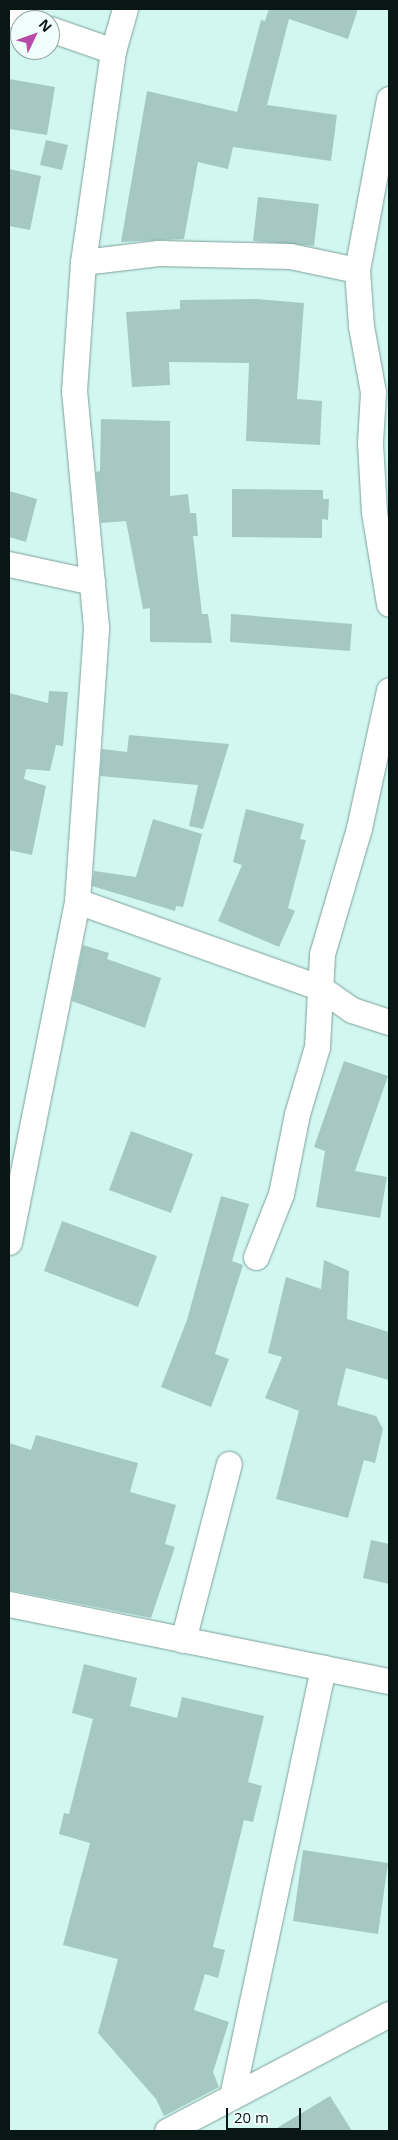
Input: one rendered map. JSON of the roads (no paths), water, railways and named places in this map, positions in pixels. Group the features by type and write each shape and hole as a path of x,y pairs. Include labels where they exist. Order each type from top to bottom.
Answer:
{"street":[{"path":"9,1242 78,901 96,627 74,391 84,262 112,52 125,9"},
{"path":"60,32 112,52"},
{"path":"389,99 357,270 361,326 381,392 370,443 374,512 389,604"},
{"path":"84,262 158,254 290,256 357,270"},
{"path":"9,564 92,582"},
{"path":"256,1257 281,1194 297,1114 317,1047 322,954 359,828 389,690"},
{"path":"78,901 319,987 352,1010 389,1022"},
{"path":"183,1640 229,1464"},
{"path":"9,1604 389,1681"},
{"path":"232,2096 323,1668"},
{"path":"167,2131 193,2125 232,2096 389,2014"}]}
